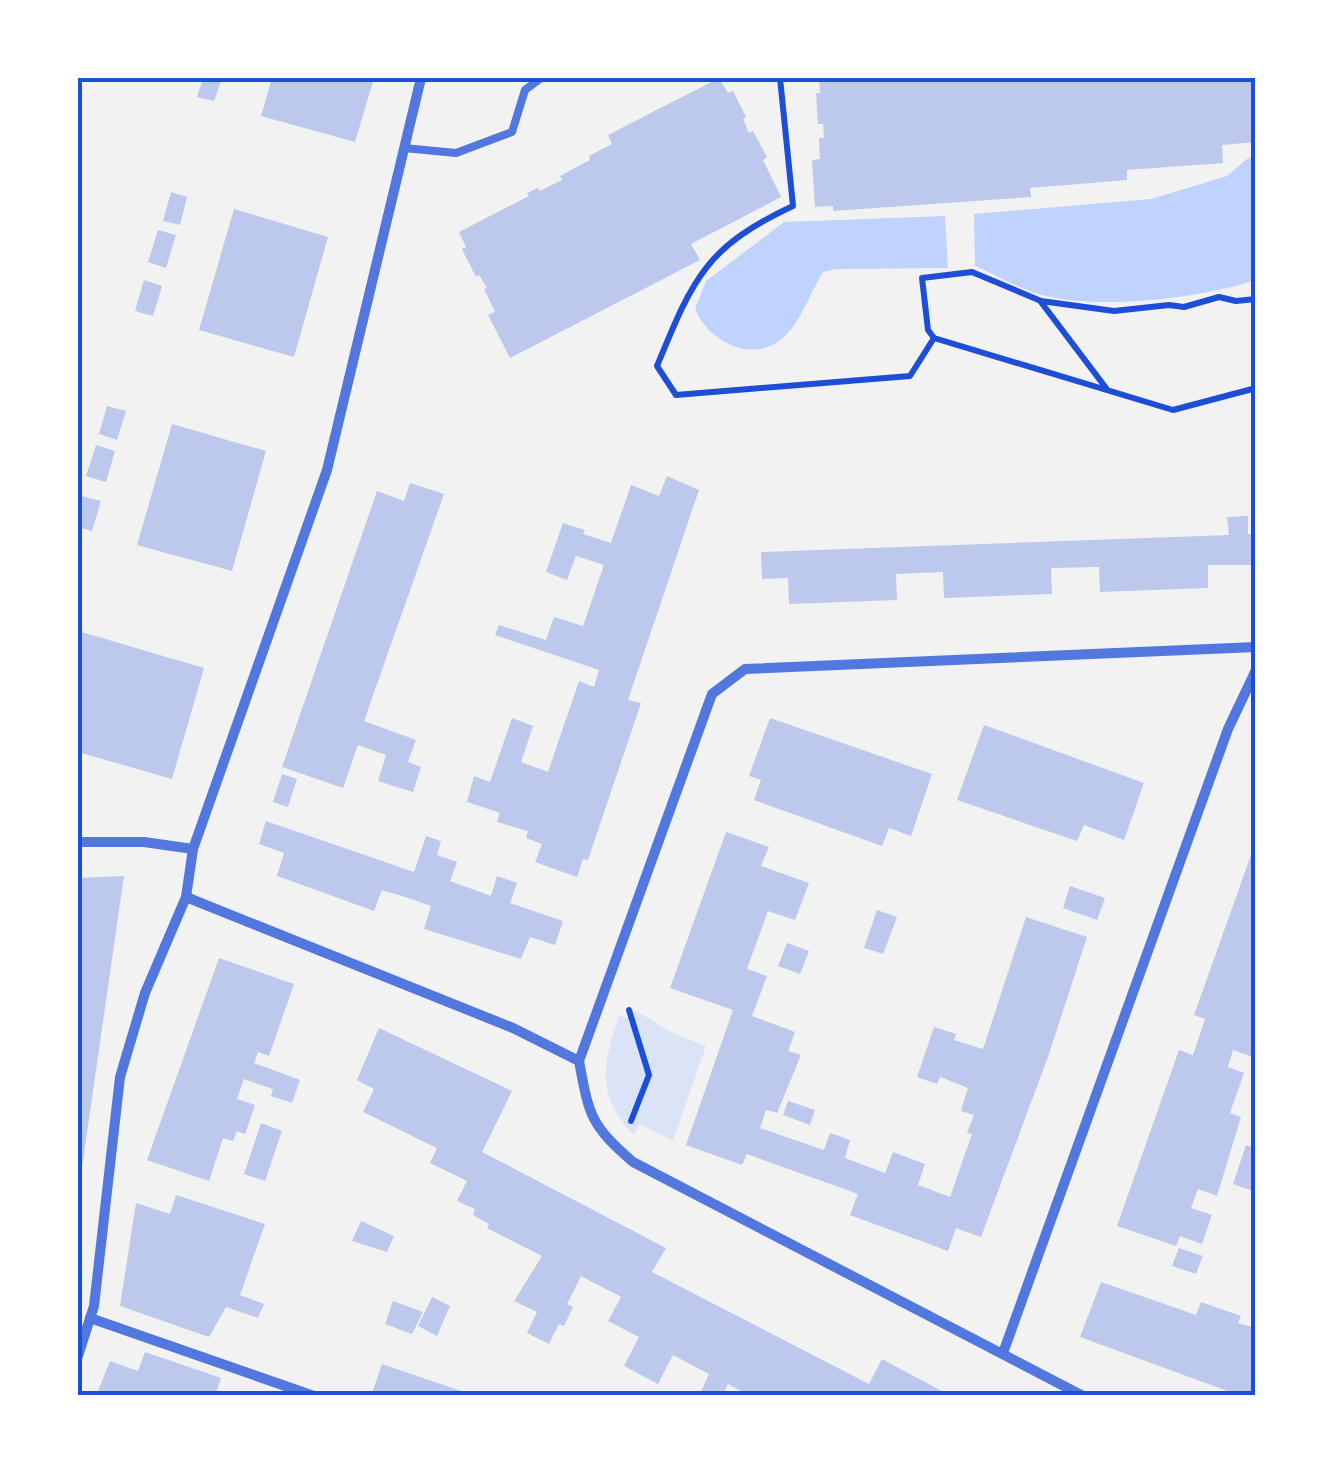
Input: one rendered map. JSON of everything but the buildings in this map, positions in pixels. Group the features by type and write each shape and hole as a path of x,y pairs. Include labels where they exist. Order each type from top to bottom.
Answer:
{"street":[{"path":"78,1356 94,1306 120,1077 144,993 186,897 193,849 327,470 421,78"},
{"path":"1083,1396 634,1162 605,1138 588,1113 579,1061 712,694 746,669 1256,646"},
{"path":"1003,1353 1228,729 1256,670"},
{"path":"78,842 144,842 193,849"},
{"path":"186,897 513,1028 579,1061"},
{"path":"90,1318 314,1396"}],"lane":[{"path":"404,148 456,153 512,132 525,90 541,78"}],"path":[{"path":"780,78 793,206 744,231 696,277 657,366 676,395 910,376 934,338"},
{"path":"1256,299 1236,302 1219,297 1184,308 1168,305 1114,310 1040,302 972,272 922,278 928,330 934,338 1173,410 1256,388"},
{"path":"1040,302 1108,390"},
{"path":"605,991 626,999 649,1075 620,1150"}],"shaded area":[{"path":"636,1011 673,1033 706,1046 673,1141 639,1124 634,1135 621,1120 608,1092 609,1049 619,1015 627,1018"}],"water":[{"path":"1255,156 1255,280 1205,293 1144,301 1083,301 1032,292 975,266 974,214 1151,199 1227,176"},
{"path":"945,216 948,268 823,272 786,335 761,349 734,346 722,340 711,332 695,309 706,281 784,222"}]}
